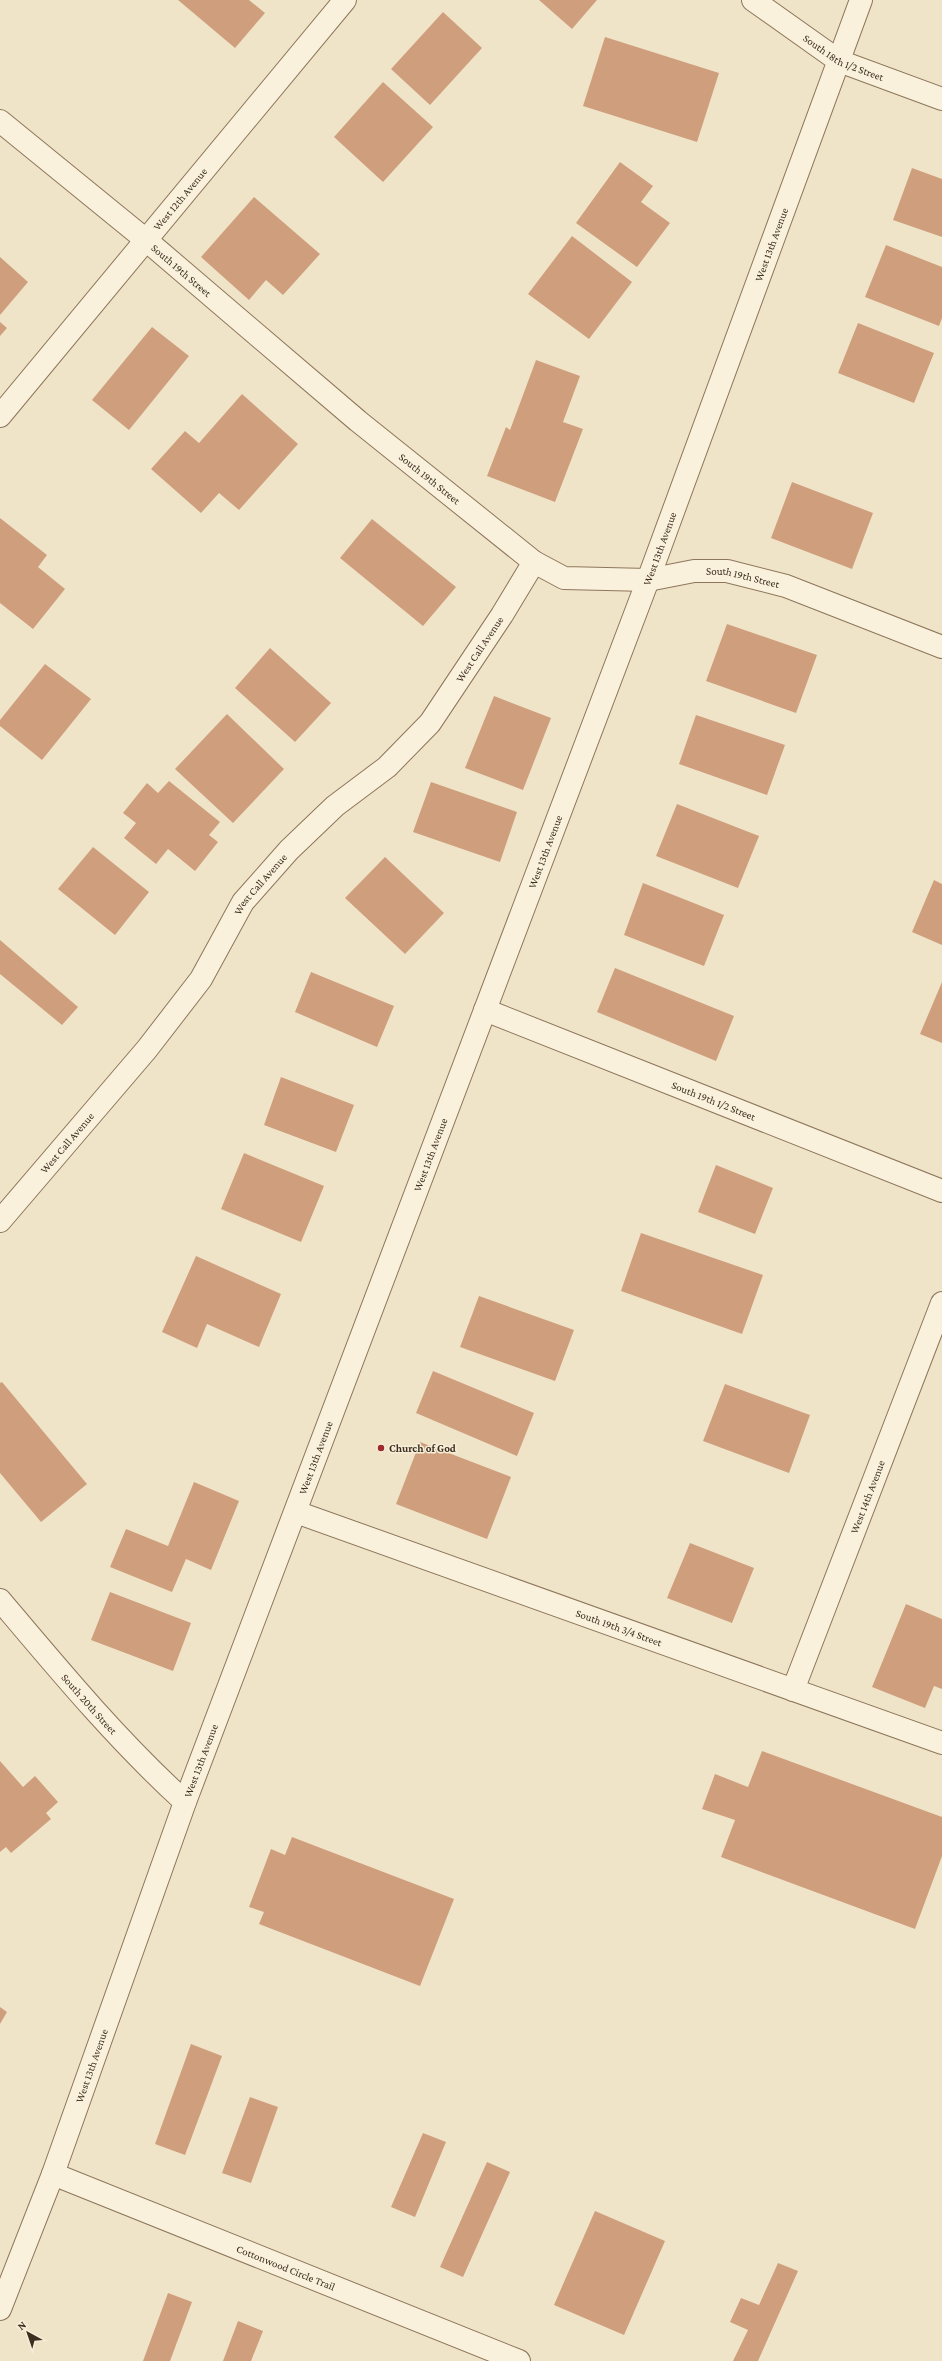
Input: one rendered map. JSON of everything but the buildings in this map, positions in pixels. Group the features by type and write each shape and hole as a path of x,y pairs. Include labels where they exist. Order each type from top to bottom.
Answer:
{"street":[{"name":"West 12th Avenue","path":"0,416 345,0"},
{"name":"South 18th 1/2 Street","path":"753,0 839,60 942,99"},
{"name":"West 13th Avenue","path":"0,2309 53,2174 185,1802 648,580 861,0"},
{"name":"South 19th Street","path":"0,121 146,240 358,420 534,562 564,578 648,580 694,571 727,571 786,586 942,647"},
{"name":"West Call Avenue","path":"0,1221 147,1049 201,979 243,902 289,850 336,806 387,767 430,723 502,615 534,562"},
{"name":"South 19th 1/2 Street","path":"485,1010 942,1191"},
{"name":"West 14th Avenue","path":"793,1690 942,1304"},
{"name":"South 19th 3/4 Street","path":"296,1512 942,1742"},
{"name":"South 20th Street","path":"0,1600 99,1716 148,1768 185,1802"},
{"name":"Cottonwood Circle Trail","path":"53,2174 519,2361"}],"place":[{"name":"Church of God","path":"381,1448"}]}
